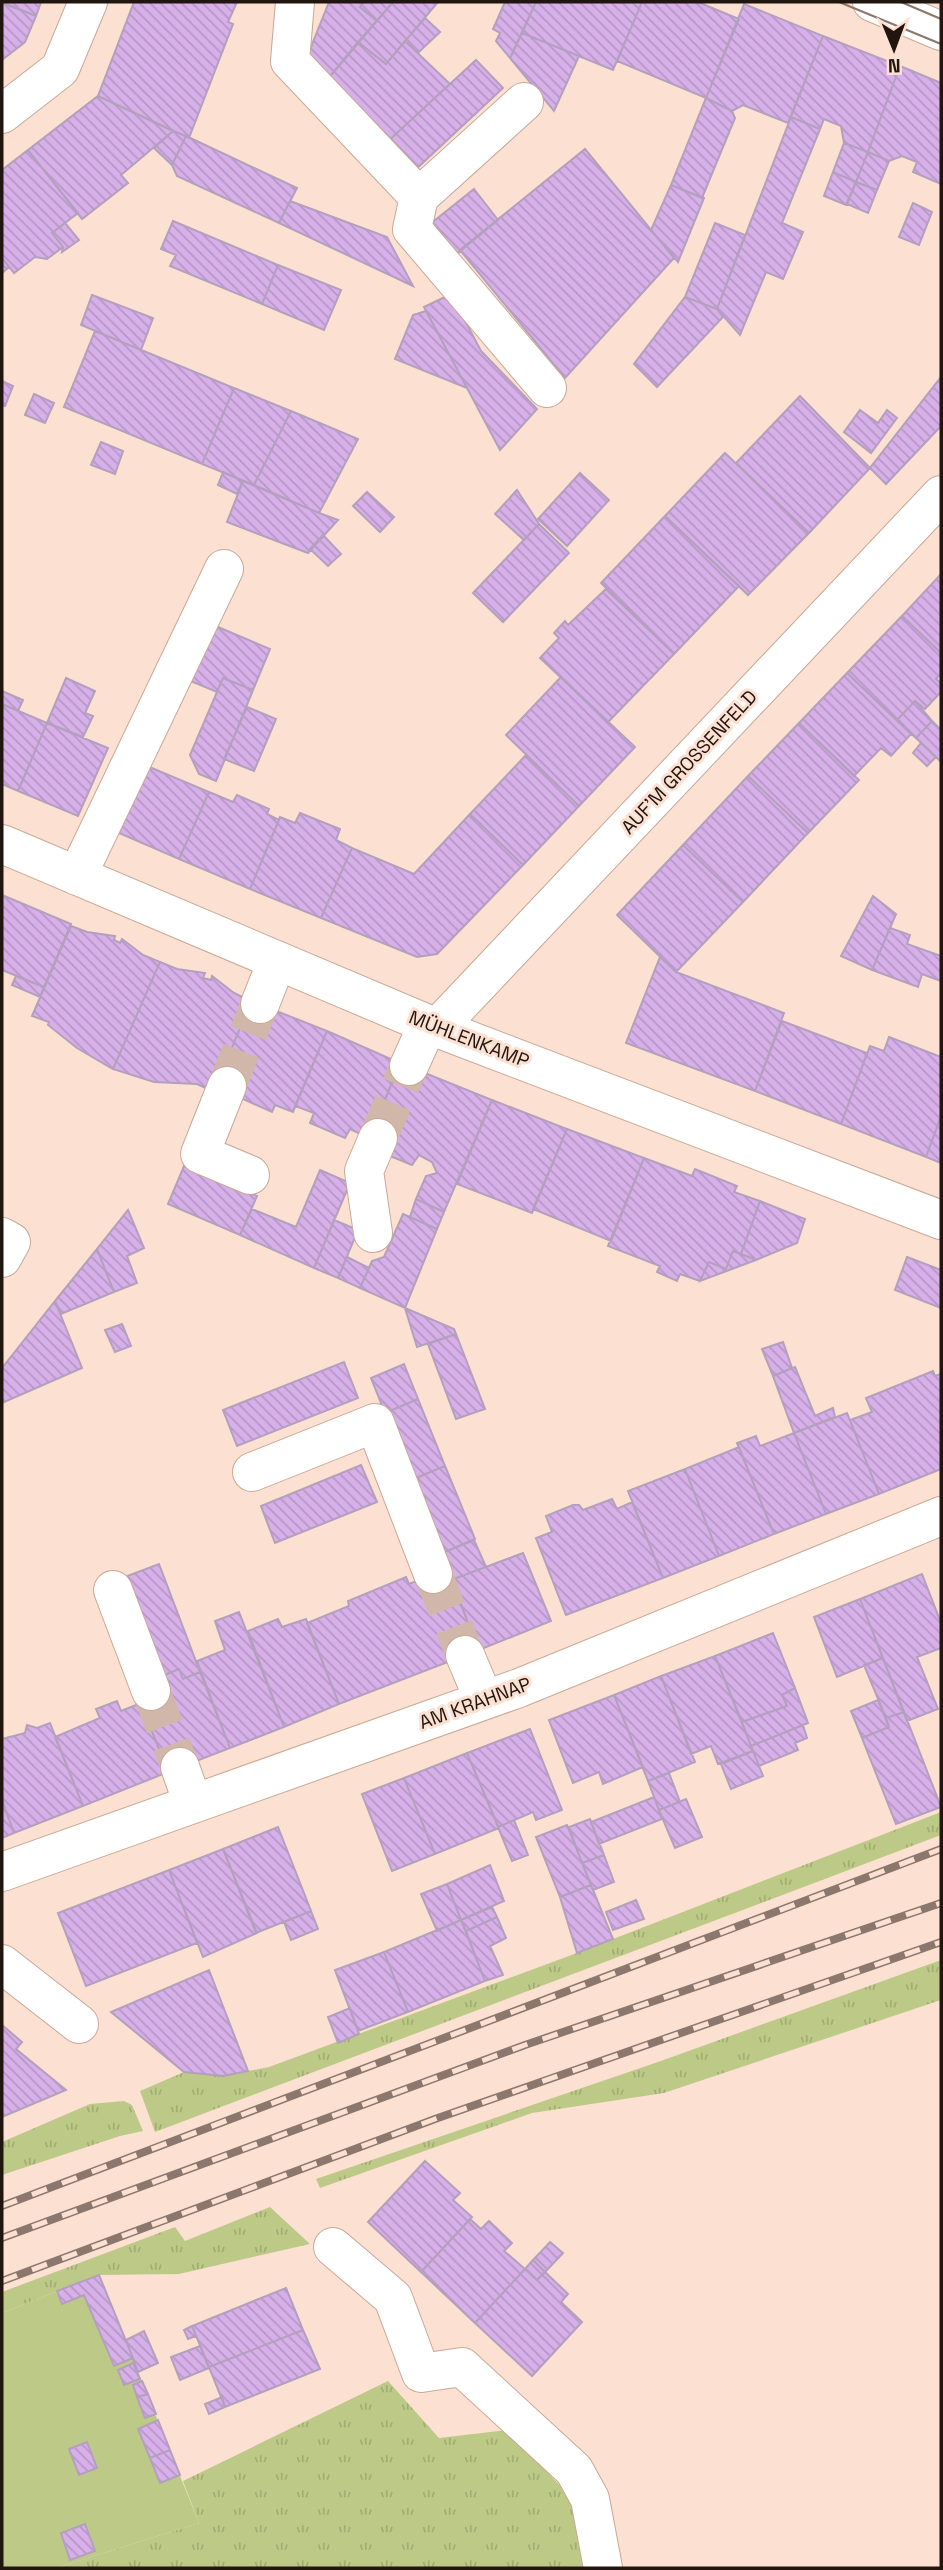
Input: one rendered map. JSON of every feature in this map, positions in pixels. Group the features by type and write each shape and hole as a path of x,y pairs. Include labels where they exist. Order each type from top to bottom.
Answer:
{"street":[{"path":"2,114 60,69 88,2"},
{"path":"295,2 290,61 419,197"},
{"path":"872,2 941,31"},
{"path":"524,102 419,197 412,229 547,388"},
{"name":"AUF'M GROSSENFELD","path":"409,1066 433,1026 941,495"},
{"path":"77,876 224,569"},
{"name":"MÜHLENKAMP","path":"2,844 433,1026 941,1220"},
{"path":"260,1004 277,961"},
{"path":"227,1086 200,1154 250,1175"},
{"path":"373,1233 364,1171 378,1138"},
{"path":"2,1237 11,1242 2,1258"},
{"path":"252,1472 375,1423 433,1574"},
{"name":"AM KRAHNAP","path":"2,1872 484,1700 941,1516"},
{"path":"113,1590 151,1692"},
{"path":"465,1655 484,1700"},
{"path":"180,1767 193,1804"},
{"path":"2,1964 79,2024"},
{"path":"333,2247 393,2298 421,2373 462,2367 574,2470 590,2499 603,2568"}],"green space":[{"path":"941,1812 941,1835 155,2132 140,2091 184,2072 223,2076 269,2067 577,1953"},
{"path":"941,1960 941,2000 664,2093 532,2113 320,2188 316,2179 658,2062"},
{"path":"124,2101 132,2105 143,2131 2,2175 2,2142 90,2104"},
{"path":"270,2207 310,2244 179,2274 99,2275 2,2313 2,2292 175,2227 185,2241"},
{"path":"99,2275 199,2523 56,2568 2,2568 2,2313"},
{"path":"388,2381 439,2438 507,2430 568,2494 588,2568 56,2568 199,2523 183,2481"}],"building":[{"path":"2,2 41,2 36,16"},
{"path":"134,2 237,2 228,22 233,24 189,138 98,96"},
{"path":"329,2 364,2 360,7 377,21 327,80 305,62"},
{"path":"364,2 393,2 377,21 360,7"},
{"path":"393,2 438,2 386,64 358,42"},
{"path":"505,2 536,2 510,58 496,41 500,33 493,29"},
{"path":"536,2 642,2 613,70 522,33"},
{"path":"642,2 698,2 739,19 706,98 617,61"},
{"path":"2,3 36,16 25,42 2,60"},
{"path":"744,4 823,36 788,123 743,105 732,111 706,98"},
{"path":"425,18 440,32 419,52 405,41"},
{"path":"522,33 579,56 554,111 510,58"},
{"path":"823,36 900,66 868,152 844,143 841,126 824,119 820,129 791,117"},
{"path":"405,41 450,84 386,143 327,80 358,42 386,64"},
{"path":"476,60 503,88 414,171 386,143"},
{"path":"900,66 941,83 941,184 913,172 917,162 902,156 889,161 868,152"},
{"path":"98,96 173,131 121,175 128,183 82,219 28,150"},
{"path":"706,98 732,111 735,118 702,198 671,185"},
{"path":"791,117 820,129 782,223 803,232 783,279 766,272 740,335 717,309"},
{"path":"173,131 186,136 172,165 154,148"},
{"path":"186,136 297,188 279,223 177,176 172,165"},
{"path":"844,143 868,152 856,182 833,172"},
{"path":"585,149 674,258 565,378 460,250"},
{"path":"28,150 78,213 52,233 63,247 47,259 35,257 14,273 2,258 2,170"},
{"path":"868,152 889,161 877,190 856,182"},
{"path":"833,172 856,182 846,205 824,196"},
{"path":"856,182 877,190 868,213 847,204"},
{"path":"671,185 704,198 678,262 651,230"},
{"path":"474,189 498,220 453,257 429,225"},
{"path":"290,201 387,237 413,286 279,223"},
{"path":"913,203 932,212 919,245 899,237"},
{"path":"173,221 278,265 262,304 170,266 176,255 161,249"},
{"path":"65,223 79,240 62,252 63,247 52,233"},
{"path":"715,223 745,235 717,309 685,297"},
{"path":"2,258 9,267 2,273"},
{"path":"278,265 341,290 324,330 262,304"},
{"path":"451,294 481,351 537,409 500,450 424,307"},
{"path":"92,295 153,318 141,350 81,325"},
{"path":"685,297 717,309 723,317 657,387 634,364"},
{"path":"426,311 467,388 395,359 413,315"},
{"path":"95,331 234,388 202,464 64,407"},
{"path":"941,377 941,426 886,484 870,468"},
{"path":"2,381 13,386 5,406 2,405"},
{"path":"234,388 291,411 254,485 202,464"},
{"path":"34,394 54,403 45,423 25,415"},
{"path":"800,396 870,468 809,533 736,463"},
{"path":"860,410 878,423 887,410 897,418 871,453 844,432"},
{"path":"291,411 358,439 319,513 254,485"},
{"path":"101,442 123,451 115,474 91,465"},
{"path":"725,453 809,533 748,595 665,516"},
{"path":"223,472 243,481 237,494 218,485"},
{"path":"580,473 609,500 567,546 538,519"},
{"path":"243,481 338,520 308,553 227,522"},
{"path":"517,490 539,524 524,540 495,514"},
{"path":"367,492 394,517 380,532 353,506"},
{"path":"665,516 739,586 674,654 601,583"},
{"path":"539,524 569,553 503,622 473,593"},
{"path":"323,535 341,554 328,566 310,549"},
{"path":"941,574 941,653 902,616"},
{"path":"606,589 674,654 608,722 540,658 559,638 554,633 565,621 568,625"},
{"path":"902,616 941,653 941,674 936,679 941,683 941,692 925,709 915,701 897,720 847,673"},
{"path":"211,624 270,649 253,690 223,678 217,692 188,680"},
{"path":"847,673 911,734 891,756 881,748 854,776 799,723"},
{"path":"561,677 635,747 579,806 506,735"},
{"path":"66,678 95,691 85,713 93,716 83,737 47,723"},
{"path":"223,678 253,690 216,781 199,774 190,755"},
{"path":"2,691 23,700 18,711 2,704"},
{"path":"915,701 932,721 916,738 897,720"},
{"path":"2,704 47,723 18,791 2,784"},
{"path":"247,707 276,719 254,771 224,759"},
{"path":"932,721 941,730 941,762 916,738"},
{"path":"47,723 108,748 78,816 18,791"},
{"path":"799,723 859,780 808,833 748,776"},
{"path":"921,743 936,757 927,766 913,753"},
{"path":"526,755 579,806 523,865 470,814"},
{"path":"147,766 209,792 179,859 119,833"},
{"path":"748,776 808,833 743,902 683,845"},
{"path":"209,792 233,802 237,795 269,809 267,814 279,820 250,889 179,859"},
{"path":"300,813 340,829 336,840 352,848 321,918 250,889 280,817 295,823"},
{"path":"470,814 523,865 437,954 417,957 321,918 352,848 414,874"},
{"path":"683,845 743,902 676,972 617,915"},
{"path":"2,895 71,924 44,987 2,970"},
{"path":"873,896 896,914 872,970 841,956"},
{"path":"71,926 87,932 115,936 114,940 120,943 122,939 143,955 160,962 113,1069 77,1048 48,1025 49,1022 32,1016"},
{"path":"890,928 910,935 907,944 941,956 941,981 922,974 918,987 872,970"},
{"path":"660,957 676,972 784,1013 755,1091 626,1043"},
{"path":"160,962 177,969 205,973 203,978 211,980 212,976 234,993 251,1001 214,1092 197,1084 154,1082 113,1069"},
{"path":"16,976 44,987 40,997 12,985"},
{"path":"251,1001 327,1031 293,1112 275,1105 272,1112 234,1095 218,1082"},
{"path":"782,1021 867,1053 841,1124 755,1091"},
{"path":"327,1031 400,1063 369,1138 350,1129 345,1138 310,1123 314,1113 295,1106"},
{"path":"889,1037 941,1057 941,1116 926,1157 841,1124 870,1046 884,1051"},
{"path":"400,1063 492,1100 444,1212 416,1199 426,1176 437,1173 432,1162 419,1155 412,1165 385,1154 371,1135"},
{"path":"492,1100 567,1129 532,1213 457,1184"},
{"path":"941,1116 941,1163 926,1157"},
{"path":"567,1129 644,1158 611,1241 533,1209"},
{"path":"644,1158 692,1176 695,1169 737,1186 734,1192 760,1201 741,1254 733,1251 726,1269 709,1262 700,1281 680,1274 677,1281 657,1272 660,1266 608,1246"},
{"path":"184,1166 257,1196 240,1235 168,1204"},
{"path":"320,1170 350,1183 314,1268 240,1235 252,1209 296,1227"},
{"path":"416,1199 444,1212 437,1229 410,1217"},
{"path":"760,1201 805,1219 797,1243 756,1260 741,1254"},
{"path":"128,1210 144,1248 127,1256 137,1283 114,1292 97,1249"},
{"path":"403,1214 437,1229 405,1308 360,1288 372,1261 384,1257"},
{"path":"334,1220 358,1230 338,1278 314,1268"},
{"path":"97,1249 114,1292 61,1314 55,1301"},
{"path":"733,1251 756,1260 700,1281 709,1262 726,1269"},
{"path":"347,1257 369,1268 360,1288 338,1278"},
{"path":"907,1257 941,1270 941,1308 895,1290"},
{"path":"55,1301 82,1368 2,1403 2,1368"},
{"path":"405,1308 454,1329 456,1334 417,1347"},
{"path":"122,1324 131,1346 115,1352 105,1330"},
{"path":"456,1334 485,1409 456,1419 428,1344"},
{"path":"783,1342 792,1368 773,1376 762,1349"},
{"path":"344,1362 358,1398 237,1446 223,1410"},
{"path":"404,1364 418,1399 385,1413 371,1378"},
{"path":"795,1367 815,1416 833,1408 835,1417 794,1433 773,1376"},
{"path":"933,1371 935,1376 941,1374 941,1469 879,1494 850,1420 872,1412 866,1398"},
{"path":"418,1399 445,1466 411,1480 385,1413"},
{"path":"847,1413 879,1494 826,1514 794,1433"},
{"path":"794,1433 826,1514 774,1534 737,1443 756,1436 760,1446"},
{"path":"739,1447 774,1534 719,1556 685,1469"},
{"path":"361,1465 377,1502 275,1543 261,1506"},
{"path":"445,1466 475,1539 440,1554 411,1480"},
{"path":"685,1469 719,1556 663,1578 628,1491"},
{"path":"612,1499 617,1509 632,1502 663,1578 566,1615 536,1538 552,1532 546,1516 573,1505 579,1505 583,1510"},
{"path":"474,1540 486,1567 451,1580 440,1554"},
{"path":"523,1553 551,1621 479,1650 451,1580"},
{"path":"159,1564 200,1672 183,1679 179,1669 157,1678 122,1578"},
{"path":"447,1569 479,1650 339,1704 307,1623 349,1606 348,1601 406,1577 409,1584"},
{"path":"922,1574 941,1623 941,1648 917,1657 938,1709 907,1721 860,1599"},
{"path":"860,1599 883,1658 837,1677 814,1617"},
{"path":"239,1612 284,1727 230,1748 197,1661 225,1650 215,1621"},
{"path":"278,1619 282,1627 306,1619 339,1704 284,1727 248,1631"},
{"path":"773,1633 795,1688 782,1695 787,1706 742,1722 715,1656"},
{"path":"715,1656 753,1751 718,1764 711,1746 691,1754 661,1676"},
{"path":"883,1658 904,1712 886,1718 864,1665"},
{"path":"179,1669 183,1679 200,1672 230,1748 168,1772 138,1696 157,1678"},
{"path":"661,1676 695,1762 648,1781 614,1695"},
{"path":"795,1688 808,1723 751,1746 742,1722 787,1706 782,1695"},
{"path":"614,1695 643,1767 603,1784 599,1772 573,1783 549,1720"},
{"path":"878,1700 889,1727 862,1738 851,1711"},
{"path":"117,1701 121,1711 141,1703 168,1772 83,1806 55,1737 100,1718 96,1709"},
{"path":"904,1712 941,1807 896,1824 862,1738 889,1727 886,1718"},
{"path":"50,1723 83,1806 14,1833 2,1800 2,1739 25,1733 27,1725 37,1728"},
{"path":"803,1725 807,1738 795,1743 798,1750 759,1766 751,1746"},
{"path":"530,1729 562,1810 536,1820 533,1812 498,1827 467,1753"},
{"path":"753,1751 763,1776 731,1789 721,1764"},
{"path":"467,1753 499,1828 435,1854 404,1778"},
{"path":"669,1773 680,1802 659,1810 648,1781"},
{"path":"404,1778 435,1854 392,1871 362,1794"},
{"path":"654,1797 662,1819 599,1844 591,1822"},
{"path":"686,1799 702,1837 675,1848 659,1810"},
{"path":"2,1800 14,1833 2,1838"},
{"path":"590,1819 604,1855 582,1863 569,1827"},
{"path":"514,1820 528,1855 512,1861 498,1827"},
{"path":"567,1825 591,1885 560,1897 536,1837"},
{"path":"278,1827 311,1911 256,1933 223,1849"},
{"path":"223,1849 257,1933 203,1957 169,1870"},
{"path":"604,1855 614,1882 593,1890 582,1863"},
{"path":"490,1865 504,1901 461,1920 447,1884"},
{"path":"169,1870 197,1943 86,1986 58,1913"},
{"path":"447,1884 461,1920 437,1931 421,1894"},
{"path":"591,1885 613,1939 577,1953 560,1897"},
{"path":"636,1900 644,1919 613,1930 606,1912"},
{"path":"492,1907 497,1917 466,1931 461,1920"},
{"path":"311,1911 318,1929 291,1940 284,1922"},
{"path":"497,1917 506,1938 490,1946 503,1975 485,1981 466,1931"},
{"path":"461,1920 485,1981 408,2012 384,1952"},
{"path":"384,1952 408,2012 358,2031 335,1970"},
{"path":"209,1970 248,2071 223,2076 184,2072 111,2012"},
{"path":"350,2008 359,2034 338,2043 328,2017"},
{"path":"2,2025 22,2042 16,2049 66,2090 2,2117"},
{"path":"425,2161 460,2193 453,2200 472,2217 421,2272 368,2222"},
{"path":"470,2219 481,2229 489,2221 512,2243 504,2251 525,2269 475,2323 421,2272"},
{"path":"550,2242 563,2253 545,2272 533,2260"},
{"path":"533,2260 545,2272 537,2280 525,2269"},
{"path":"525,2269 537,2280 545,2272 568,2294 561,2302 582,2322 532,2376 475,2323"},
{"path":"99,2275 133,2358 114,2366 84,2295 62,2304 57,2291"},
{"path":"286,2288 303,2330 209,2367 192,2326"},
{"path":"192,2326 196,2336 188,2339 184,2330"},
{"path":"303,2330 320,2369 225,2407 209,2367"},
{"path":"144,2331 158,2363 138,2372 126,2340"},
{"path":"200,2346 209,2368 180,2380 171,2357"},
{"path":"133,2363 140,2379 124,2385 118,2370"},
{"path":"142,2381 148,2394 137,2397 133,2385"},
{"path":"148,2394 156,2414 145,2418 137,2397"},
{"path":"222,2397 225,2407 209,2414 205,2404"},
{"path":"158,2420 170,2450 150,2458 138,2429"},
{"path":"87,2442 97,2468 79,2475 69,2449"},
{"path":"170,2450 180,2475 160,2483 150,2458"},
{"path":"85,2524 95,2551 70,2560 61,2533"}],"tunnel":[{"path":"227,1086 260,1004"},
{"path":"378,1138 409,1066"},
{"path":"433,1574 465,1655"},
{"path":"151,1691 180,1767"}],"tram line":[{"path":"839,2 941,44"},
{"path":"901,2 941,19"}],"railway":[{"path":"2,2206 941,1849"},
{"path":"2,2238 525,2045 941,1903"},
{"path":"2,2281 435,2119 941,1942"}]}
